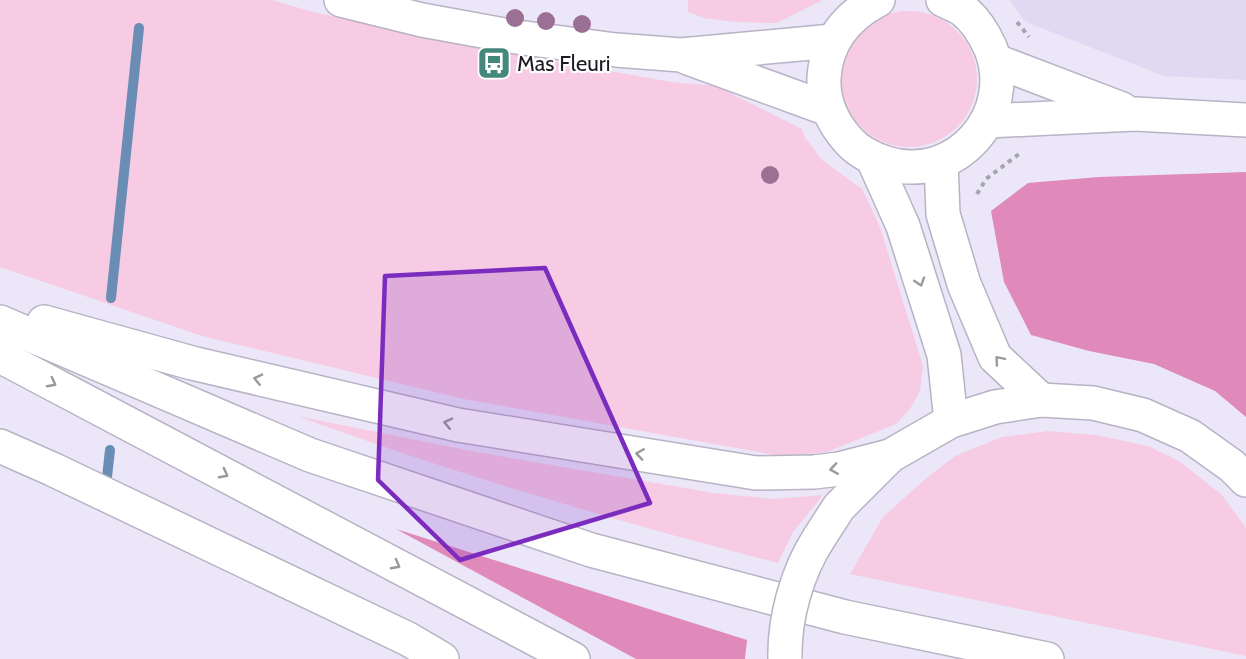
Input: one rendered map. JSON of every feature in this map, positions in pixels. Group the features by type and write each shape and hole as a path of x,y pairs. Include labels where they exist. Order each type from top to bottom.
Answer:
{"street":[{"path":"341,0 422,20 510,36 681,56 833,41"},
{"path":"878,0 845,23 833,41 825,63 824,87 828,109 839,130 854,147 873,159 895,166 918,167 941,162 959,152 976,138 988,121 995,101 998,81 996,61 984,33 965,11 943,0"},
{"path":"681,56 828,109"},
{"path":"996,61 1135,114"},
{"path":"988,121 1135,114 1246,120"},
{"path":"873,159 903,226 944,355 951,421"},
{"path":"941,162 943,214 964,284 995,357 1041,400"},
{"path":"0,310 192,363 458,425 756,473 830,470 890,456"},
{"path":"0,322 310,455 591,550 845,617 1047,659"},
{"path":"0,356 573,659"},
{"path":"785,659 785,641 799,580 811,550 839,507 890,456 951,421 995,407 1041,400 1093,403 1143,415 1190,436 1232,466 1246,480"},
{"path":"0,446 408,639 442,659"}],"path":[{"path":"943,214 970,206 986,179 1030,146 1051,118"}],"highlighted area":[{"path":"545,268 650,503 460,560 378,480 385,276"}],"shaded area":[{"path":"0,0 272,0 313,12 478,48 672,82 716,86 802,129 804,136 822,160 862,189 880,227 923,366 920,391 910,409 896,424 827,452 780,456 464,399 202,336 0,267"},
{"path":"688,0 823,0 777,23 736,22 704,18 688,12"},
{"path":"1009,0 1246,0 1246,80 1164,76 1026,22"},
{"path":"909,11 935,16 947,22 957,31 966,41 972,53 977,79 972,105 966,117 957,127 947,136 935,142 909,147 883,142 871,136 861,127 852,117 846,105 841,79 846,53 852,41 861,31 871,22 883,16"},
{"path":"1246,172 1246,417 1215,391 1154,364 1089,351 1031,335 1004,282 991,211 1028,183 1098,177"},
{"path":"297,416 471,451 714,493 773,499 823,495 793,532 778,563 536,496 416,458"},
{"path":"1048,431 1096,435 1148,446 1179,461 1222,495 1246,528 1246,656 850,574 883,517 955,456 1002,437"},
{"path":"396,529 747,640 745,659 636,659"}],"waterway":[{"path":"111,298 139,28"},
{"path":"107,477 110,450"}],"place":[{"name":"Mas Fleuri","path":"494,63"}]}
